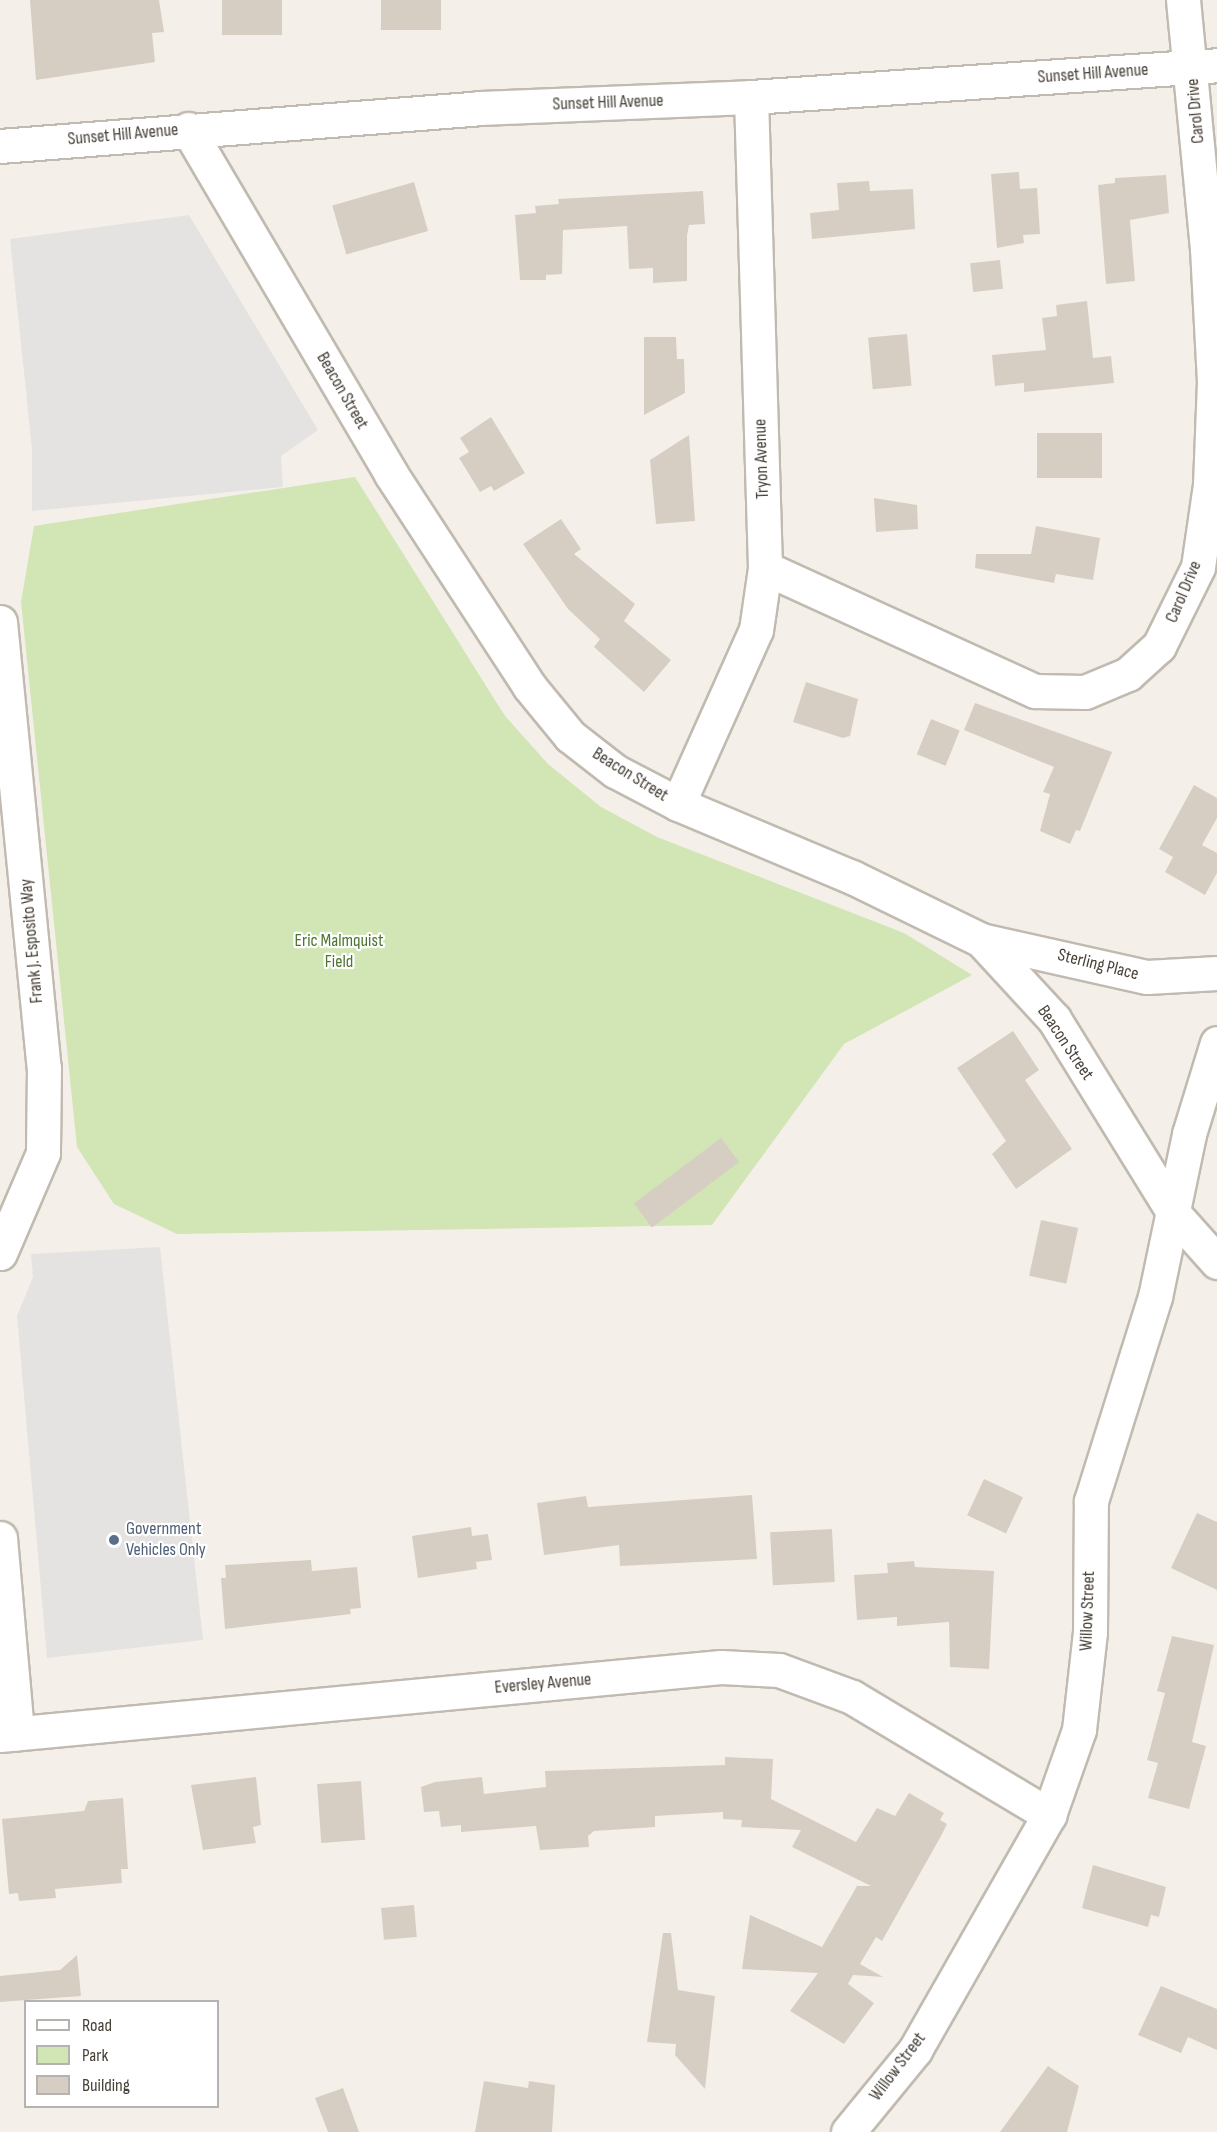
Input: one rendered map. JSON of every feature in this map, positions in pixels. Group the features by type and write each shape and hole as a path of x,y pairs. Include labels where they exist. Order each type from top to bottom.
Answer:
{"street":[{"name":"Carol Drive","path":"765,568 1035,691 1085,692 1128,674 1160,646 1198,567 1210,485 1214,382 1204,66 1183,0"},
{"name":"Sunset Hill Avenue","path":"0,146 188,129 478,108 751,97 1204,66"},
{"name":"Tryon Avenue","path":"678,804 756,630 765,568 751,97"},
{"name":"Beacon Street","path":"188,129 391,474 529,686 570,736 615,771 678,804 852,878 981,940 1054,1019 1175,1215 1217,1262"},
{"name":"Frank J. Esposito Way","path":"0,621 44,1068 43,1153 0,1253"},
{"name":"Sterling Place","path":"981,940 1147,977 1217,973"},
{"name":"Willow Street","path":"848,2132 915,2050 1049,1815 1079,1730 1089,1632 1091,1501 1155,1298 1175,1215 1189,1134 1217,1043"},
{"path":"0,1538 9,1734"},
{"name":"Eversley Avenue","path":"9,1734 722,1667 779,1670 852,1697 1049,1815"}],"green space":[{"name":"Eric Malmquist Field","path":"355,477 505,716 548,764 601,807 657,837 904,933 972,975 844,1044 712,1225 177,1234 114,1204 77,1147 21,602 34,526"}],"shaded area":[{"path":"189,215 318,430 281,456 283,487 32,511 32,449 10,239"},
{"name":"Government Vehicles Only","path":"160,1247 203,1640 47,1658 17,1316 33,1277 31,1254"}],"building":[{"path":"30,0 159,0 164,32 152,33 155,62 36,80"},
{"path":"222,0 282,0 282,35 222,35"},
{"path":"381,0 441,0 441,30 381,30"},
{"path":"1019,172 1020,189 1037,188 1040,234 1023,235 1024,243 997,248 991,174"},
{"path":"1166,175 1169,213 1130,220 1135,281 1106,284 1098,185 1115,183 1115,178"},
{"path":"869,181 870,191 913,189 915,229 812,239 810,213 839,210 837,183"},
{"path":"414,182 428,231 346,254 332,205"},
{"path":"703,191 705,224 689,225 687,236 687,281 653,283 653,268 629,269 627,226 563,230 562,274 546,275 546,280 520,280 515,215 536,213 535,206 559,204 558,199"},
{"path":"1000,260 1003,289 973,292 970,263"},
{"path":"1087,301 1093,358 1111,356 1114,383 1024,392 1024,383 995,386 992,355 1046,350 1042,318 1057,316 1056,305"},
{"path":"907,334 912,386 873,389 868,337"},
{"path":"644,337 676,337 677,359 684,359 685,393 644,415"},
{"path":"491,417 525,473 494,491 491,486 480,492 459,458 469,452 460,438"},
{"path":"1037,433 1102,433 1102,478 1037,478"},
{"path":"689,435 695,521 656,524 650,460"},
{"path":"874,498 917,505 918,529 876,532"},
{"path":"561,519 581,549 574,554 635,604 624,621 671,660 644,692 594,647 600,639 568,609 523,544"},
{"path":"1036,526 1100,538 1093,580 1056,574 1054,583 975,568 976,554 1031,554"},
{"path":"806,682 858,699 850,736 843,738 793,722"},
{"path":"975,703 1112,752 1080,831 1076,830 1070,844 1040,831 1050,794 1043,792 1054,767 964,730"},
{"path":"931,719 960,731 946,766 917,754"},
{"path":"1194,785 1217,798 1217,818 1202,845 1217,853 1217,873 1205,895 1165,872 1173,857 1159,849"},
{"path":"1013,1031 1039,1070 1025,1080 1072,1149 1016,1189 992,1154 1006,1141 957,1068"},
{"path":"721,1138 739,1162 652,1228 634,1204"},
{"path":"1041,1220 1078,1228 1066,1284 1029,1276"},
{"path":"984,1479 1023,1497 1006,1533 967,1515"},
{"path":"752,1495 757,1559 620,1566 619,1545 544,1555 537,1503 586,1496 588,1507"},
{"path":"1197,1513 1217,1522 1217,1590 1171,1568"},
{"path":"471,1527 472,1536 488,1534 492,1560 476,1562 477,1569 418,1578 412,1536"},
{"path":"832,1529 835,1582 773,1585 770,1532"},
{"path":"311,1560 312,1571 357,1567 361,1608 350,1609 351,1614 225,1629 221,1578 226,1578 225,1565"},
{"path":"914,1561 915,1567 994,1571 989,1669 950,1667 949,1622 897,1626 897,1617 857,1620 854,1575 888,1573 887,1563"},
{"path":"1172,1636 1214,1645 1192,1742 1206,1746 1189,1809 1148,1798 1158,1763 1147,1760 1165,1693 1157,1691"},
{"path":"725,1757 773,1759 771,1799 856,1842 877,1808 895,1816 909,1793 944,1813 940,1820 947,1824 941,1836 882,1941 876,1937 860,1964 883,1977 853,1975 848,1984 874,2003 844,2044 790,2011 818,1973 742,1969 750,1915 822,1947 857,1886 871,1886 792,1847 801,1830 741,1827 742,1820 723,1819 723,1812 655,1816 655,1827 594,1831 588,1836 589,1847 540,1850 536,1826 461,1832 461,1825 441,1827 439,1811 424,1812 421,1787 435,1782 482,1777 484,1794 546,1787 545,1771 725,1765"},
{"path":"256,1777 261,1825 253,1827 256,1843 203,1850 191,1785"},
{"path":"361,1781 365,1840 321,1843 317,1784"},
{"path":"123,1798 128,1869 121,1869 122,1883 55,1889 56,1898 19,1901 18,1893 9,1894 2,1819 84,1811 88,1801"},
{"path":"1093,1865 1166,1887 1159,1917 1151,1915 1148,1927 1082,1908"},
{"path":"414,1905 417,1937 384,1940 381,1908"},
{"path":"663,1933 671,1933 678,1990 715,1996 705,2089 675,2055 676,2044 647,2042"},
{"path":"77,1955 81,1996 0,2002 0,1976 60,1970"},
{"path":"1161,1986 1217,2009 1217,2050 1188,2037 1181,2053 1138,2035"},
{"path":"1048,2066 1079,2086 1067,2132 1000,2132"},
{"path":"484,2081 528,2088 529,2081 555,2085 552,2132 475,2132"},
{"path":"343,2088 359,2132 328,2132 315,2098"}],"place":[{"name":"Government Vehicles Only","path":"114,1540"}]}
